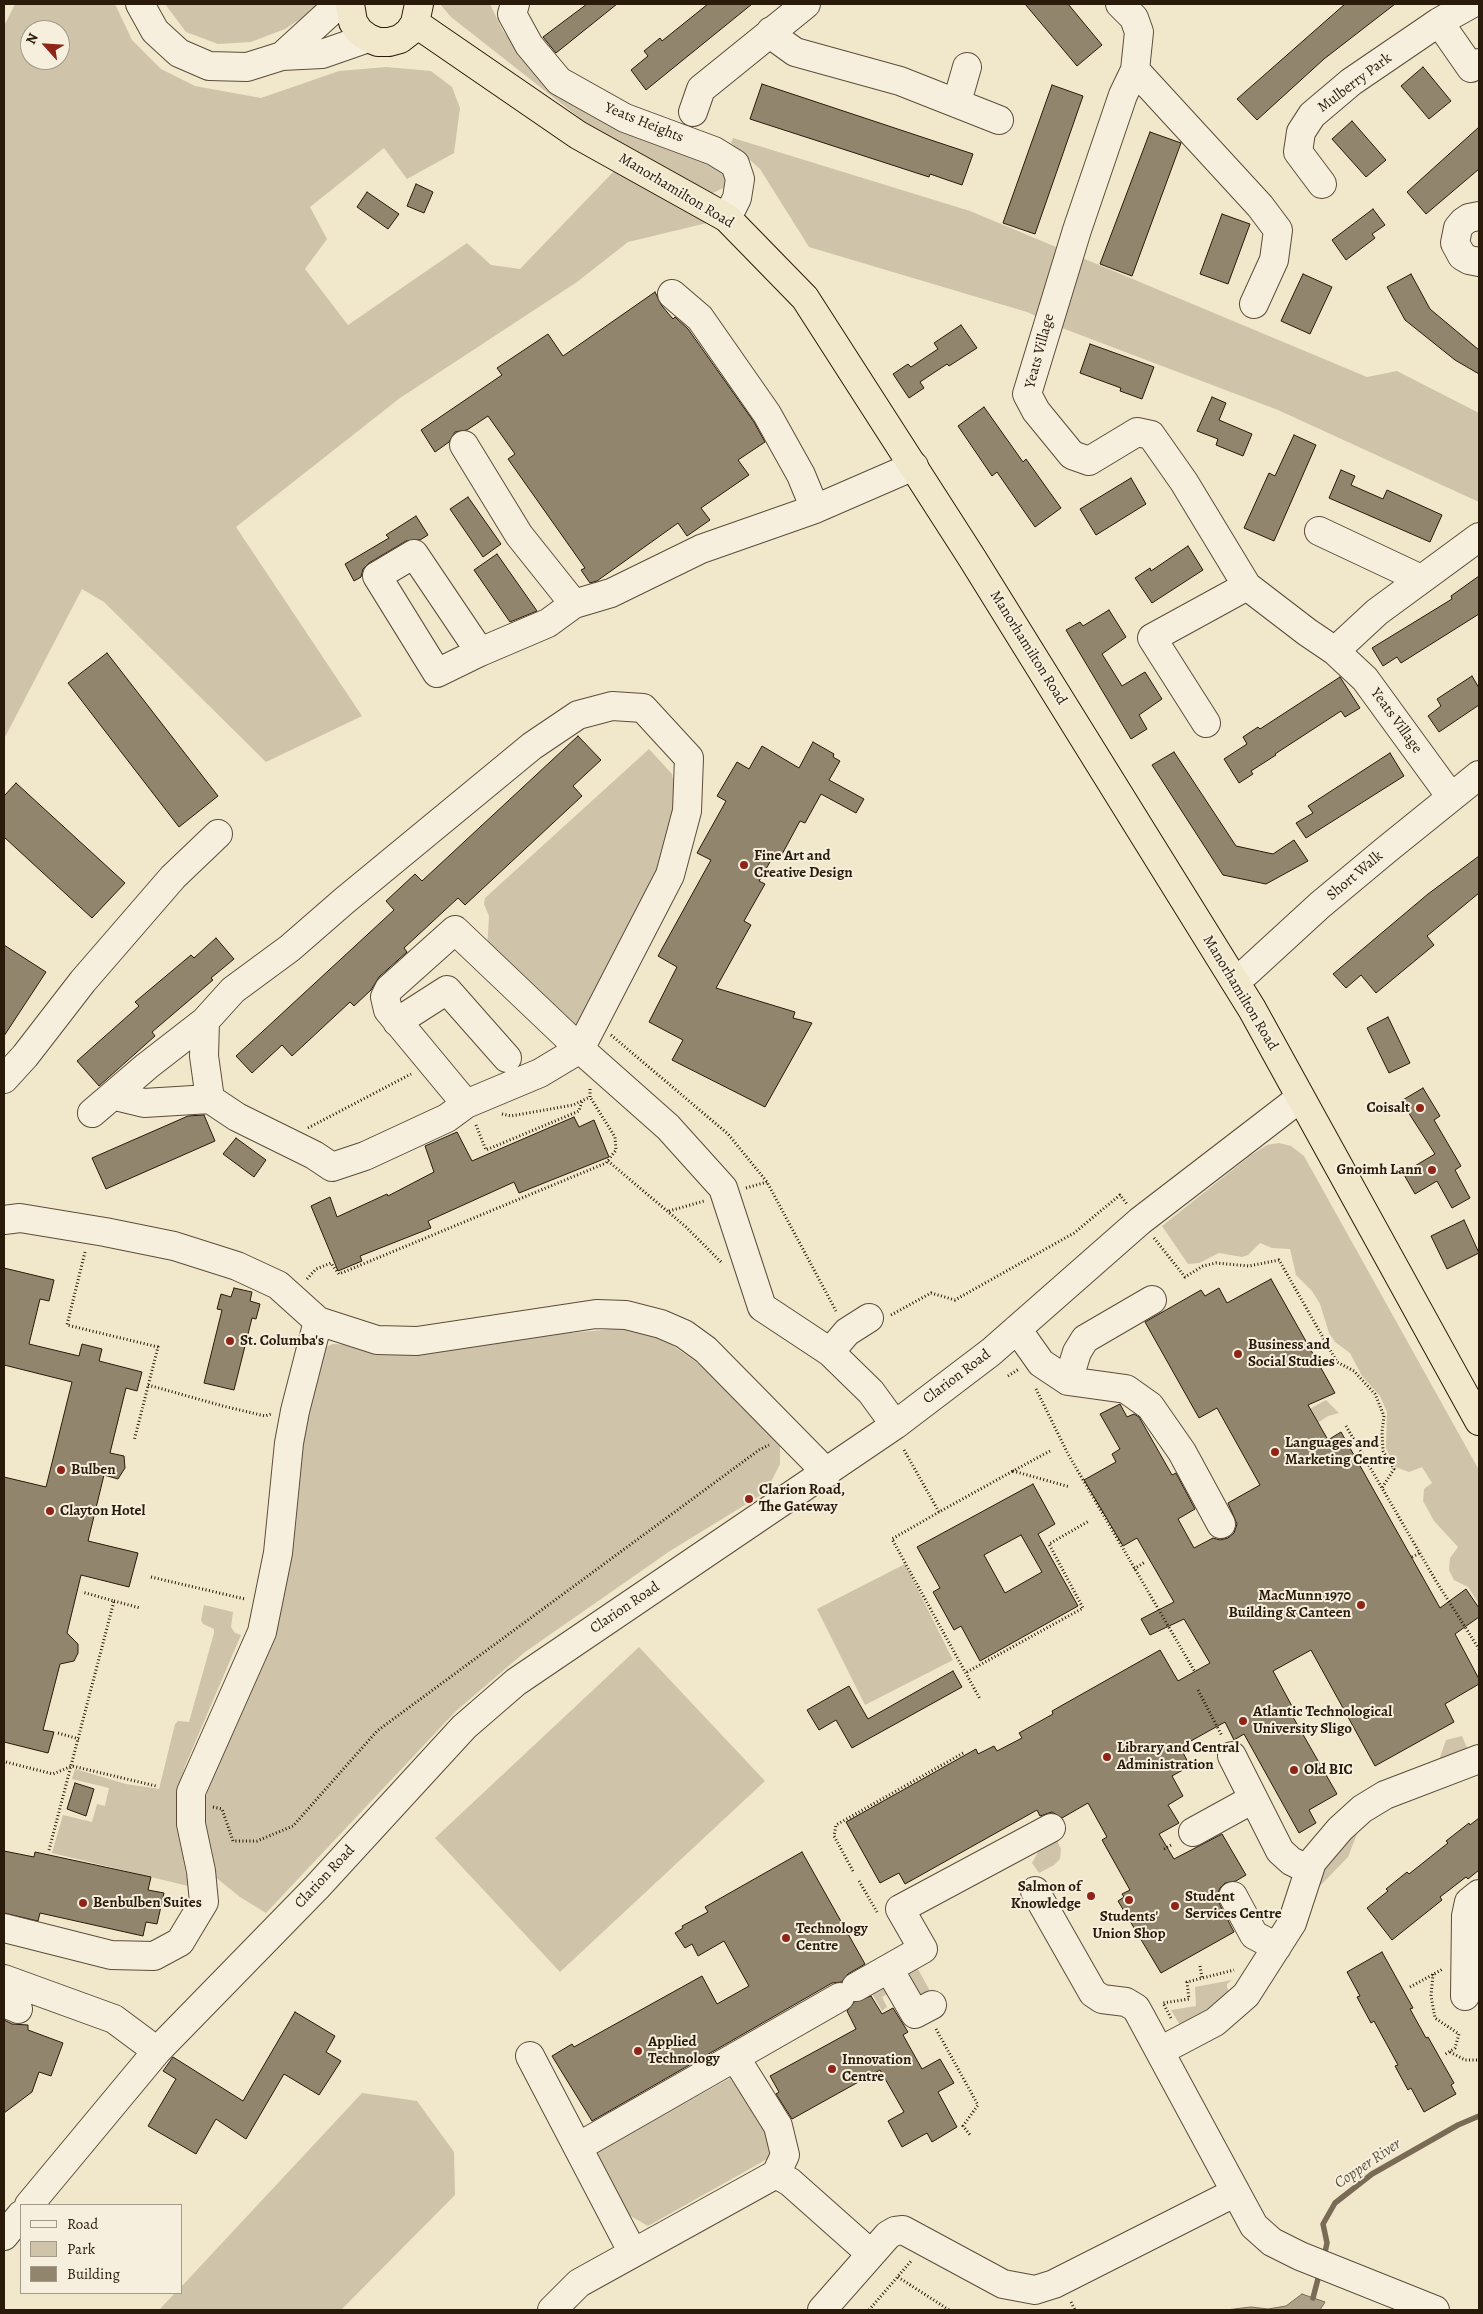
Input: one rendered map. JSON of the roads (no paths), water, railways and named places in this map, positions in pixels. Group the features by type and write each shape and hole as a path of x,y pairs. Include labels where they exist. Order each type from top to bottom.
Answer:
{"highway":[{"path":"350,4 353,22 359,31 368,38 378,42 400,39 417,13"},
{"name":"Manorhamilton Road","path":"417,13 578,135 727,218 805,298 914,466 1234,980 1479,1421"}],"street":[{"path":"140,4 155,31 173,48 209,66 247,67 282,56 322,54 368,38"},
{"path":"282,56 339,4"},
{"name":"Yeats Heights","path":"515,4 512,14 529,45 559,81 625,118 714,150 735,164 740,178 737,198 727,218"},
{"path":"693,112 701,89 806,4"},
{"name":"Yeats Village","path":"1120,4 1134,18 1139,32 1135,70 1123,95 1071,248 1027,394 1036,410 1072,455 1080,458 1089,460 1137,432 1151,435 1184,482 1247,586 1335,651 1366,679 1451,797"},
{"name":"Mulberry Park","path":"1322,184 1298,152 1301,132 1312,116 1351,82 1439,22 1471,4"},
{"path":"1439,22 1471,68 1479,63"},
{"path":"771,31 777,39 795,52 900,81 999,120"},
{"path":"956,102 967,67"},
{"path":"1135,70 1260,206 1278,230 1274,260 1254,304"},
{"path":"1478,267 1458,250 1455,235 1462,222 1479,216"},
{"path":"672,294 700,318 767,414 801,475 815,509"},
{"path":"464,445 519,536 574,604"},
{"path":"480,652 548,622 574,604 611,594 701,549 815,509 914,466"},
{"path":"1320,531 1422,578"},
{"path":"1335,651 1376,612 1479,537"},
{"path":"1206,723 1152,638 1247,586"},
{"path":"92,1113 147,1066 205,1021 234,990 290,948 532,746 578,715 612,706 643,708 689,758 687,811 670,875 588,1057 540,1073 466,1104 446,1118 365,1156 332,1167 314,1155 238,1117 210,1099 144,1103 114,1096"},
{"name":"Short Walk","path":"1234,980 1242,976 1320,905 1479,775"},
{"path":"4,1079 25,1056 83,981 173,877 218,834"},
{"path":"466,1104 388,1010 386,997 389,988 455,930 588,1057 668,1127 723,1188 762,1307 830,1352 871,1392 895,1425"},
{"path":"397,1022 448,990 507,1058"},
{"path":"205,1021 204,1056 210,1099"},
{"name":"Clarion Road","path":"30,2204 157,2051 317,1888 464,1727 516,1682 828,1473 895,1425 991,1352 1017,1329 1146,1228 1300,1098"},
{"path":"4,1220 20,1218 174,1246 237,1266 278,1285 318,1321 377,1340 417,1341 596,1314 626,1315 661,1324 684,1334 706,1350 828,1473"},
{"path":"1068,1381 1077,1352 1085,1340 1152,1300"},
{"path":"830,1352 847,1332 879,1317"},
{"path":"4,1928 111,1955 154,1956 180,1942 204,1902 201,1871 191,1824 191,1792 262,1632 278,1553 294,1411 318,1321"},
{"path":"1017,1329 1041,1363 1068,1381 1126,1389 1150,1406 1182,1452 1221,1524"},
{"path":"1232,1756 1280,1851 1291,1862 1309,1870"},
{"path":"1171,2045 1215,2022 1246,1994 1292,1923 1312,1862 1340,1829 1376,1799 1479,1759"},
{"path":"1193,1832 1253,1799"},
{"path":"578,2147 923,1950 900,1909 1051,1828"},
{"path":"1034,1891 1093,1993 1102,1999 1126,2002 1136,2008 1171,2045 1234,2193 1254,2226 1272,2242 1300,2256 1435,2310"},
{"path":"1465,1996 1466,1916 1469,1902 1479,1894"},
{"path":"1233,1896 1254,1936 1277,1947"},
{"path":"889,1969 926,2008"},
{"path":"4,1979 114,2019 157,2051"},
{"path":"530,2056 633,2253"},
{"path":"552,2310 579,2283 776,2174 785,2155 778,2126 735,2057"},
{"path":"776,2174 790,2182 872,2254"},
{"path":"822,2310 895,2230 903,2230 1003,2284 1035,2290 1054,2284 1234,2193"},
{"path":"4,2236 20,2216"}],"waterway":[{"name":"Copper River","path":"1324,2257 1327,2243 1323,2224 1335,2203 1372,2174 1458,2125 1479,2116"},
{"name":"Copper River","path":"1313,2298 1320,2271"}],"place":[{"name":"Fine Art and Creative Design","path":"744,865"},
{"name":"Coisalt","path":"1420,1108"},
{"name":"Gnoimh Lann","path":"1432,1170"},
{"name":"St. Columba's","path":"230,1341"},
{"name":"Business and Social Studies","path":"1238,1354"},
{"name":"Languages and Marketing Centre","path":"1275,1452"},
{"name":"Bulben","path":"61,1470"},
{"name":"Clarion Road, The Gateway","path":"749,1499"},
{"name":"Clayton Hotel","path":"50,1511"},
{"name":"MacMunn 1970 Building & Canteen","path":"1361,1605"},
{"name":"Atlantic Technological University Sligo","path":"1243,1721"},
{"name":"Library and Central Administration","path":"1107,1757"},
{"name":"Old BIC","path":"1294,1770"},
{"name":"Salmon of Knowledge","path":"1091,1896"},
{"name":"Students' Union Shop","path":"1129,1900"},
{"name":"Benbulben Suites","path":"83,1903"},
{"name":"Student Services Centre","path":"1175,1906"},
{"name":"Technology Centre","path":"786,1938"},
{"name":"Applied Technology","path":"638,2051"},
{"name":"Innovation Centre","path":"832,2069"}]}
